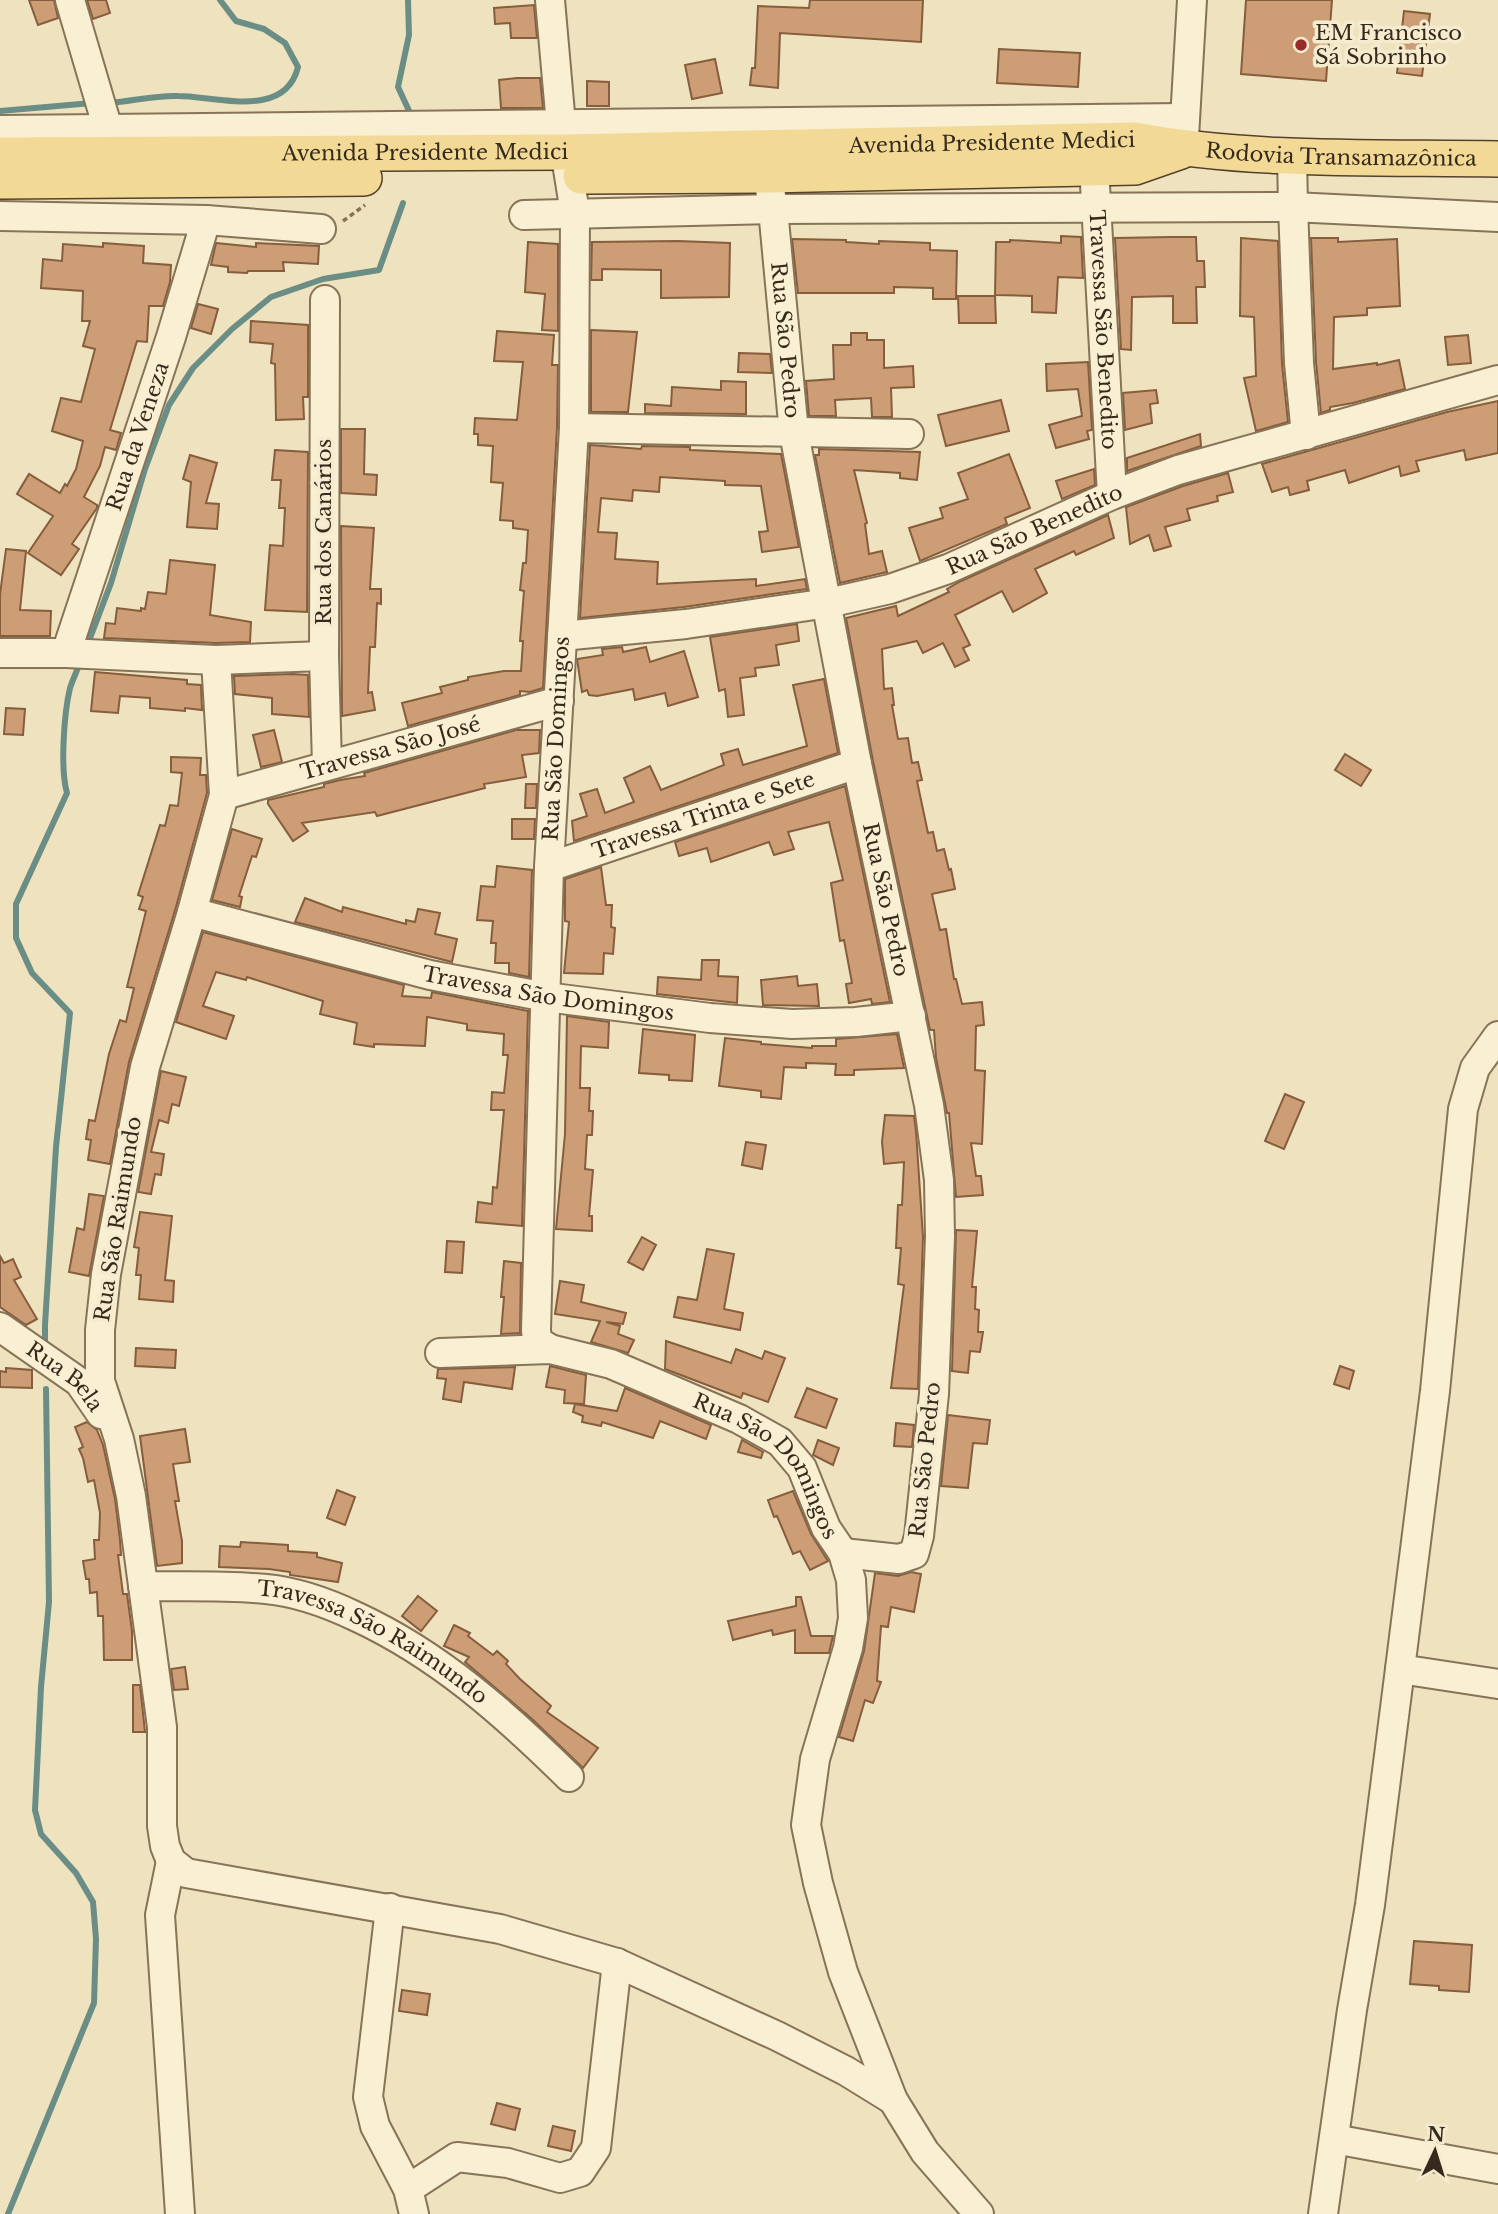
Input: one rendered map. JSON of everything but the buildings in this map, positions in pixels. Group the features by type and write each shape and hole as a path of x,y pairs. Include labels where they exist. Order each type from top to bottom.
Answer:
{"main road":[{"name":"Avenida Presidente Medici","path":"0,155 565,151 1134,140 1184,134"},
{"name":"Avenida Presidente Medici","path":"0,181 386,178 565,151 768,175 1135,167 1184,134"},
{"name":"Rodovia Transamazônica","path":"1184,134 1292,155 1498,159"}],"street":[{"path":"70,0 108,129"},
{"name":"Rua São Domingos","path":"550,0 565,151 575,213 574,428 549,867 536,1330 537,1341 550,1349"},
{"path":"1184,134 1192,0"},
{"path":"0,130 108,129 565,151"},
{"path":"1292,155 1299,363 1306,435"},
{"name":"Travessa São Benedito","path":"1094,166 1112,495"},
{"name":"Rua São Pedro","path":"768,175 794,433 857,764 929,1105 939,1180 934,1394 919,1536 914,1554 899,1559 843,1553"},
{"path":"524,215 773,209 1293,207 1498,217"},
{"path":"0,216 206,220 321,229"},
{"name":"Rua da Veneza","path":"78,654 206,220"},
{"name":"Rua dos Canários","path":"325,300 324,656 327,765"},
{"name":"Rua São Benedito","path":"562,636 686,624 828,603 890,589 948,569 1112,495 1178,470 1498,380"},
{"path":"574,428 909,434"},
{"path":"0,653 216,660 324,656"},
{"name":"Rua São Raimundo","path":"171,1861 164,1846 162,1826 162,1727 131,1496 119,1439 100,1381 100,1330 106,1274 145,1067 224,795 216,660"},
{"name":"Travessa São José","path":"224,795 559,701"},
{"name":"Travessa Trinta e Sete","path":"549,867 857,764"},
{"name":"Travessa São Domingos","path":"192,912 430,975 546,997 710,1018 792,1024 856,1023 911,1016"},
{"path":"1323,2214 1370,1905 1435,1391 1464,1109 1475,1068 1498,1036"},
{"name":"Rua Bela","path":"0,1327 79,1382 119,1439"},
{"name":"Rua São Domingos","path":"440,1353 550,1349 611,1364 739,1419 780,1442 802,1468 826,1528 843,1553 851,1580 853,1618 848,1648 815,1759 806,1825 818,1883 843,1972 893,2100 925,2152 979,2214"},
{"name":"Travessa São Raimundo","path":"143,1586 267,1589 323,1600 400,1638 439,1663 512,1721 569,1777"},
{"path":"1400,1669 1498,1684"},
{"path":"180,2214 160,1914 171,1861 186,1873 500,1929 617,1963 846,2070 893,2100"},
{"path":"390,1908 368,2097 374,2126 411,2202 457,2157 508,2162 560,2178 580,2172 596,2148 617,1963"},
{"path":"1334,2139 1498,2169"}],"path":[{"name":"Avenida Presidente Medici","path":"321,229 344,221 367,204 378,194 386,178"}],"waterway":[{"path":"106,103 169,96 247,101 279,94 291,83 298,67 285,43 264,29 236,21 220,0"},
{"path":"408,0 409,35 398,87 411,115"},
{"path":"0,111 92,103"},
{"path":"87,646 111,583 145,469 169,405 193,368 232,329 271,297 323,279 379,270 403,203"},
{"path":"45,1348 56,1147 70,1013 32,973 16,938 16,904 67,793 63,756 65,726 70,688 80,662"},
{"path":"8,2214 94,2003 96,1939 93,1902 76,1873 41,1834 35,1810 41,1687 49,1602 46,1389"}],"place":[{"name":"EM Francisco Sá Sobrinho","path":"1301,45"}]}
